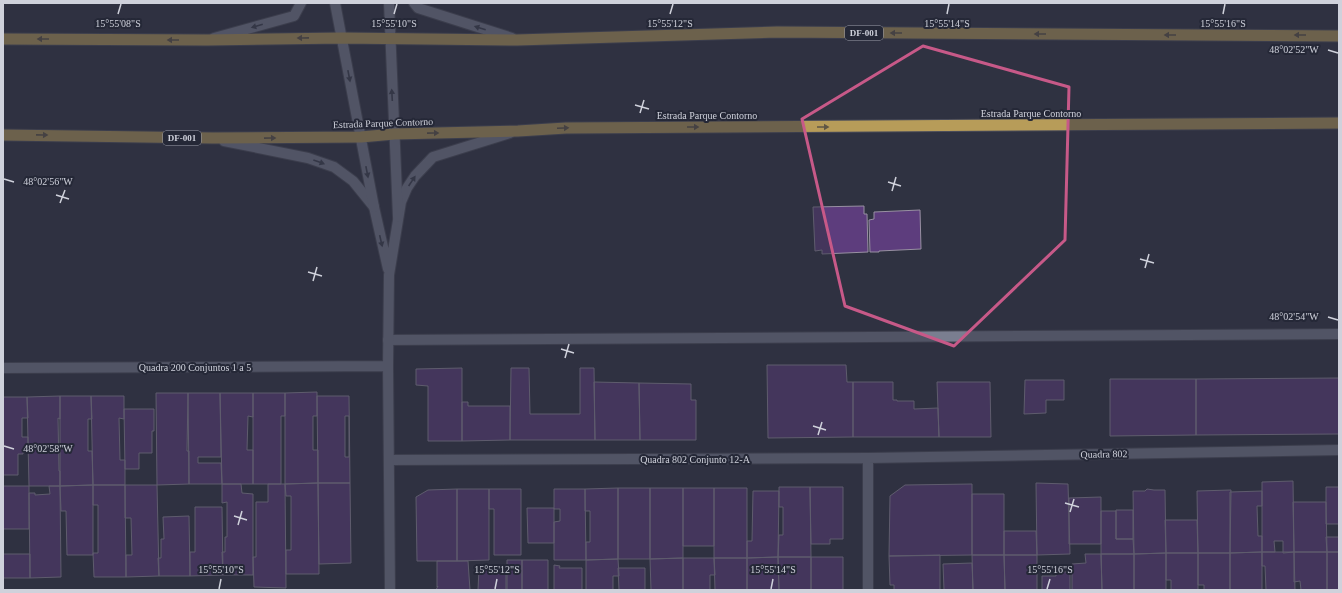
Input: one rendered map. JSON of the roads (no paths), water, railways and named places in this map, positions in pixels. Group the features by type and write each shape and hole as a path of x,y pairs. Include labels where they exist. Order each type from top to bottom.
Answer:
{"highway":[{"name":"DF-001","path":"3,39 207,40 342,38 517,40 777,32 1339,36"},
{"name":"Estrada Parque Contorno","path":"3,135 213,138 360,137 394,134 574,128 1339,123"}],"street":[{"path":"207,40 294,16 301,3"},
{"path":"335,3 360,137 389,275"},
{"path":"389,3 398,217"},
{"path":"414,3 418,8 517,40"},
{"path":"390,590 388,366 389,275 401,202 406,188 433,157 518,131"},
{"path":"213,138 308,158 334,167 353,181 374,207"},
{"path":"388,340 1339,334"},
{"name":"Quadra 200 Conjuntos 1 a 5","path":"3,368 388,366"},
{"name":"Quadra 802","path":"868,458 1339,450"},
{"path":"868,458 868,590"},
{"name":"Quadra 802 Conjunto 12-A","path":"389,460 868,458"}]}
